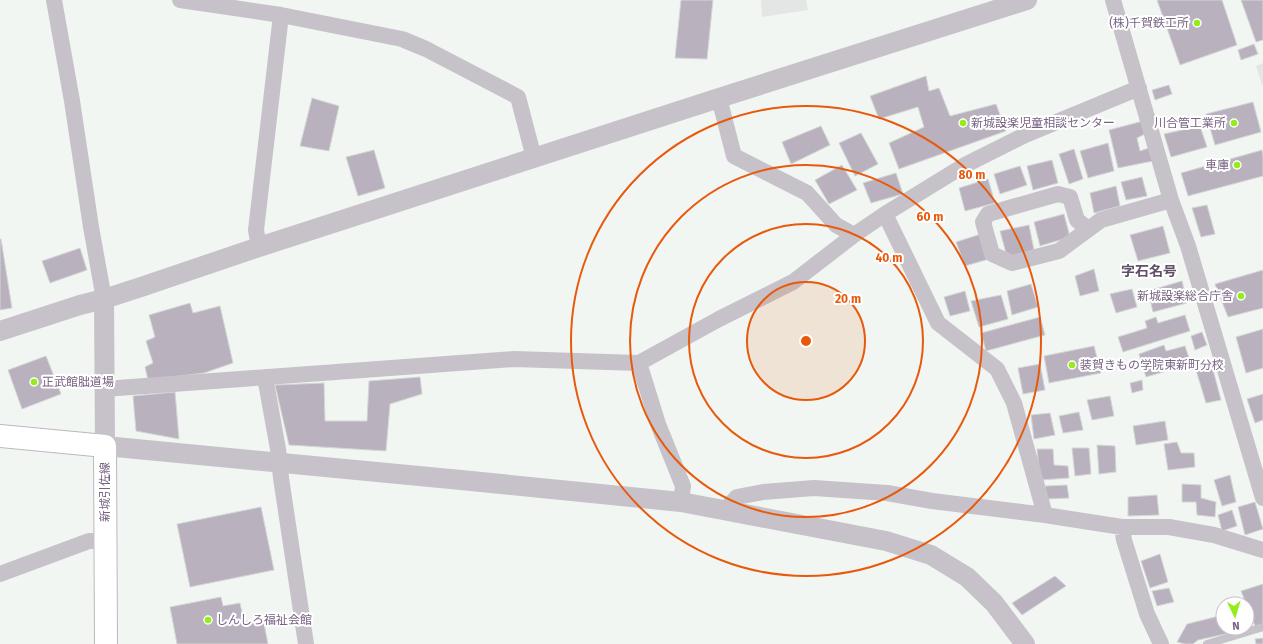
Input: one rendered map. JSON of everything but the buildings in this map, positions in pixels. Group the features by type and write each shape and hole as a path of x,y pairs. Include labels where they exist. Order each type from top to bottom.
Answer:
{"main road":[{"name":"新城引佐線","path":"0,436 105,446 106,644"}],"street":[{"path":"54,0 72,101 93,241 104,299 105,446 681,502 886,541 931,555 966,577 994,603 1025,644"},
{"path":"180,0 281,15 402,39 426,49 518,97 534,158"},
{"path":"0,331 80,305 104,299 259,247 1027,0"},
{"path":"1114,0 1171,200 1188,246 1263,498"},
{"path":"259,247 256,230 281,15"},
{"path":"104,389 265,376 514,359 639,364 719,319 793,282 854,235 885,214 965,165 1018,138 1139,88"},
{"path":"719,98 734,156 807,193 836,225 854,235"},
{"path":"1088,229 1077,220 1070,197 1058,194 988,214 983,222 992,254 1012,263 1059,251 1101,220 1171,200"},
{"path":"885,214 938,323 997,369 1014,403 1045,515"},
{"path":"639,364 658,424 683,486 681,502"},
{"path":"265,376 278,449 306,644"},
{"path":"725,510 737,497 763,492 814,488 887,493 932,501 1122,526 1169,527 1214,535 1263,550"},
{"path":"1122,526 1124,540 1146,614 1161,644"},
{"path":"0,574 89,541 105,541"}],"lane":[{"path":"1207,644 1263,627"}],"shaded area":[{"path":"761,0 806,0 808,10 762,17"},
{"path":"1263,63 1263,85 1262,85 1256,66"}],"place":[{"name":"(株)千賀鉄工所","path":"1197,23"},
{"name":"新城設楽児童相談センター","path":"963,123"},
{"name":"川合管工業所","path":"1234,123"},
{"name":"車庫","path":"1237,165"},
{"name":"新城設楽総合庁舎","path":"1241,296"},
{"name":"装賀きもの学院東新町分校","path":"1072,365"},
{"name":"正武館朏道場","path":"34,382"},
{"name":"しんしろ福祉会館","path":"208,620"}],"district":[{"name":"字石名号","path":"1149,271"}]}
